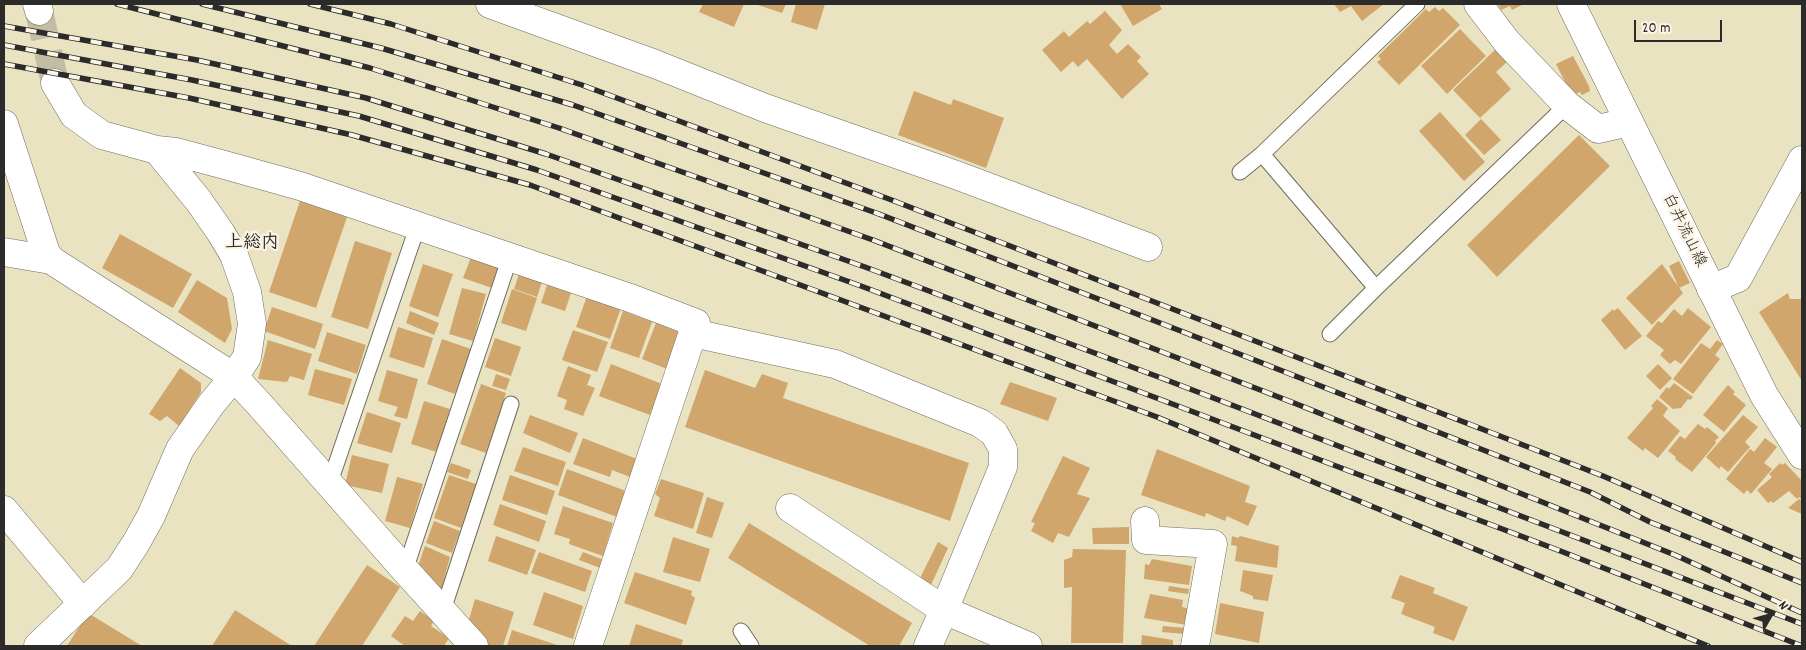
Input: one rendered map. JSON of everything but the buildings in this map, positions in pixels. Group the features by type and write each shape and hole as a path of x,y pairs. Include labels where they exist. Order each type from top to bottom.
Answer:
{"street":[{"path":"490,4 655,64 765,108 956,175 1148,247"},
{"path":"1478,4 1507,42 1567,105 1598,129 1630,122"},
{"name":"白井流山線","path":"1571,4 1764,395 1802,455"},
{"path":"55,83 74,115 102,135 156,150 176,152 300,186 633,299 696,323 588,646"},
{"path":"4,124 13,157 46,253 51,260 234,377 330,482 405,570 474,646"},
{"path":"38,646 119,568 151,516 180,449 247,357 252,324 247,292 234,255 222,233 198,200 156,150"},
{"path":"1711,289 1738,278 1802,160"},
{"path":"4,252 51,260"},
{"path":"693,333 835,364 980,423 994,433 1003,449 1003,467 928,646"},
{"path":"790,508 944,610 1028,646"},
{"path":"4,510 83,604"},
{"path":"1145,521 1146,540 1213,544 1196,646"}],"lane":[{"path":"1240,172 1262,154 1416,4"},
{"path":"1330,334 1567,105"},
{"path":"1262,154 1376,288"},
{"path":"330,482 418,225"},
{"path":"405,570 510,257"},
{"path":"443,610 511,404"},
{"path":"741,630 751,646"}],"tunnel":[{"path":"39,11 55,83"}],"railway":[{"path":"117,4 370,68 559,128 873,240 1294,403 1675,555 1802,613"},
{"path":"202,4 381,48 573,105 879,214 1590,492 1650,522 1802,583"},
{"path":"310,4 391,24 582,85 889,199 1603,476 1802,562"},
{"path":"4,26 197,60 366,98 546,154 865,267 1164,379 1802,624"},
{"path":"4,45 192,80 359,116 537,170 861,286 1563,552 1802,646"},
{"path":"4,64 189,98 352,135 530,185 1157,417 1708,646"}],"district":[{"name":"上総内","path":"252,245"}]}
